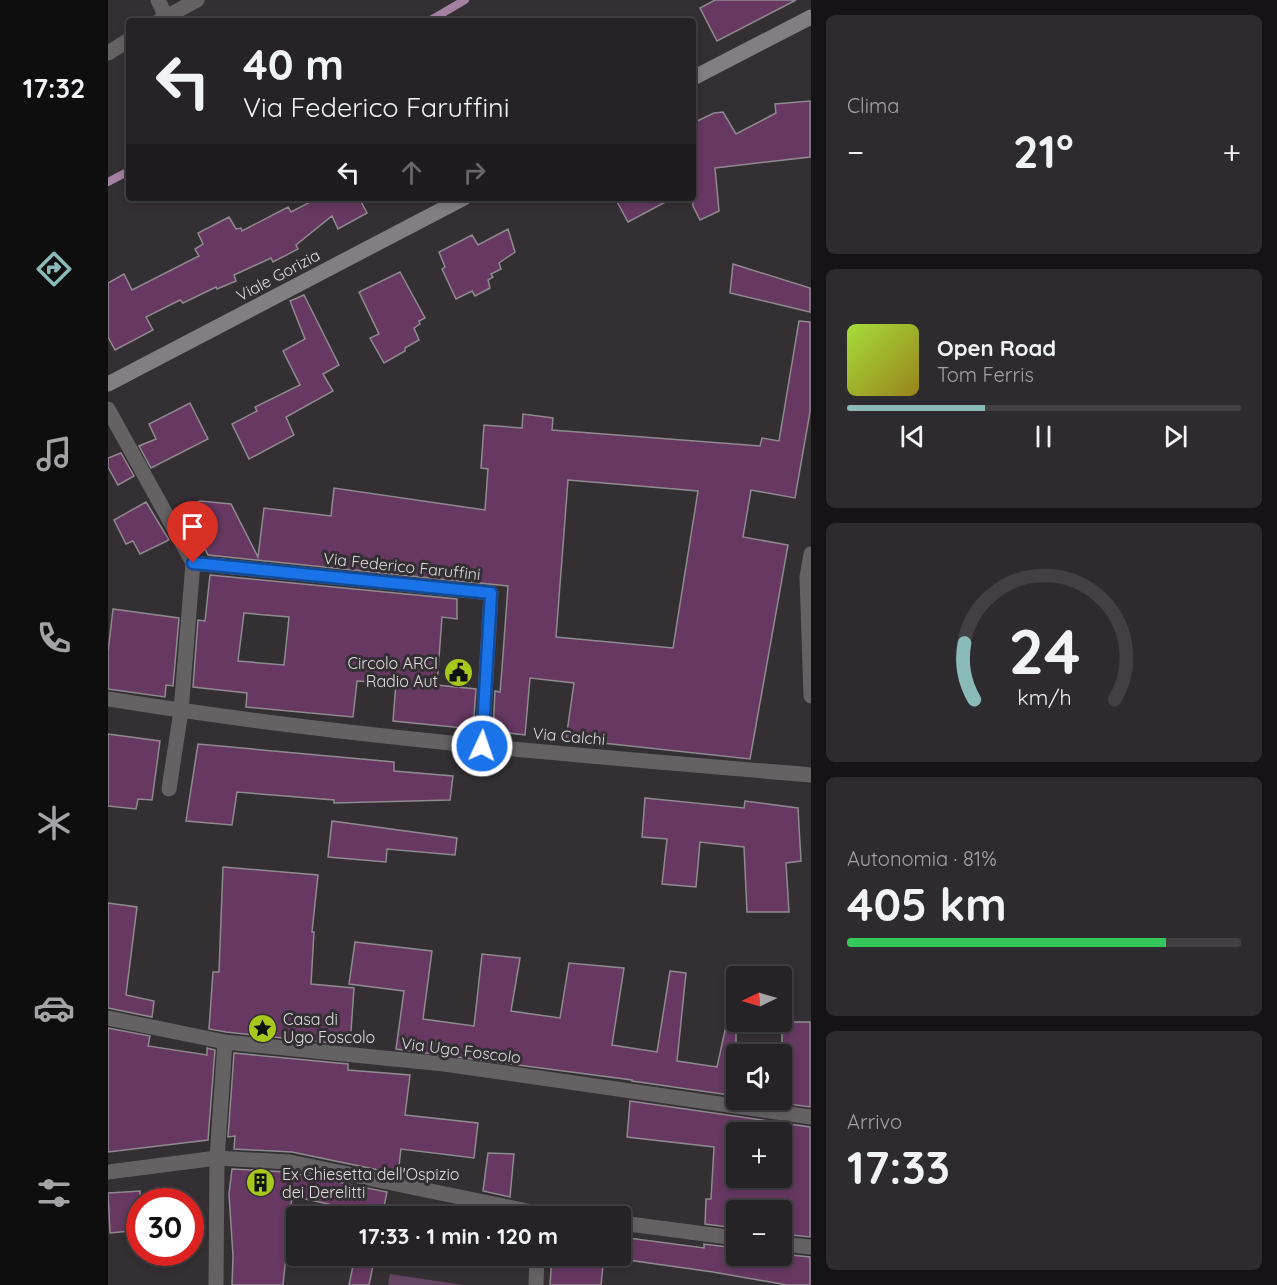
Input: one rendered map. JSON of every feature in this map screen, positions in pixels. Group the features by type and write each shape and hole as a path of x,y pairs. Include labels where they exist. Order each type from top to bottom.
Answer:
{"street":[{"path":"158,0 162,18"},
{"path":"164,18 197,0"},
{"path":"696,76 810,17"},
{"path":"108,52 126,42"},
{"name":"Viale Gorizia","path":"108,384 458,201"},
{"path":"108,409 193,563 181,711 169,789"},
{"path":"810,554 807,577 810,696"},
{"name":"Via Federico Faruffini","path":"193,563 491,593 482,746"},
{"name":"Via Calchi","path":"108,699 181,711 482,746 810,776"},
{"name":"Via Ugo Foscolo","path":"108,1018 225,1042 444,1064 810,1117"},
{"path":"216,1285 217,1158 225,1042"},
{"path":"108,1172 217,1158 290,1162 495,1206"},
{"path":"631,1224 726,1237"},
{"path":"792,1245 810,1247"},
{"path":"536,1285 537,1266"}],"shaded area":[{"path":"390,1274 464,1285 388,1285"}],"building":[{"path":"715,0 796,0 717,41 700,8"},
{"path":"810,101 810,157 715,168 719,211 700,220 693,206 693,201 696,201 696,122 714,113 723,112 736,134 776,113 775,104"},
{"path":"312,201 361,201 367,213 338,229 332,216 296,245 298,249 273,262 271,258 234,275 236,281 217,289 216,287 183,303 180,300 146,317 153,330 115,350 108,337 108,283 124,274 132,290 199,256 195,249 203,244 198,233 229,217 236,229 241,228 242,231 288,207 291,212"},
{"path":"617,201 667,201 628,222"},
{"path":"508,229 515,252 499,263 501,269 491,274 493,277 488,280 490,288 475,296 472,291 456,299 442,269 445,267 439,252 472,235 478,245"},
{"path":"733,264 810,288 810,312 730,293"},
{"path":"400,272 425,318 419,321 420,324 414,328 419,340 384,363 370,338 379,334 359,292"},
{"path":"304,295 339,365 323,374 333,391 286,417 294,435 249,459 232,424 257,411 255,407 300,385 283,351 305,339 290,301"},
{"path":"799,321 810,322 810,412 795,498 751,490 743,537 788,545 750,759 566,739 574,683 530,678 525,735 493,731 495,691 500,692 508,586 208,555 195,528 187,532 176,512 200,501 231,504 258,557 264,508 331,516 334,488 485,510 488,469 481,468 484,425 522,428 523,414 553,418 552,430 760,446 762,438 779,441","holes":["568,480 698,491 673,648 556,637"]},
{"path":"190,403 208,439 151,468 139,446 156,439 149,424"},
{"path":"121,453 134,476 118,485 108,467 108,458"},
{"path":"146,502 169,540 140,554 133,541 126,544 114,520"},
{"path":"210,575 457,599 457,619 442,617 437,685 476,689 473,729 393,721 396,683 357,681 353,717 246,707 247,693 193,687 198,620 205,621","holes":["244,613 289,617 284,665 238,661"]},
{"path":"113,609 179,618 173,686 166,685 165,697 108,689 108,652"},
{"path":"108,734 160,741 152,800 138,799 136,809 108,806"},
{"path":"198,744 394,762 394,771 453,776 450,800 334,803 334,800 237,792 232,825 186,821"},
{"path":"645,798 744,808 745,801 798,808 801,861 786,863 789,912 747,912 744,847 700,842 696,887 662,884 667,839 642,837"},
{"path":"332,821 457,838 455,855 387,849 386,862 328,857"},
{"path":"223,867 318,875 312,932 314,932 311,984 354,988 350,1045 209,1029 213,972 219,972"},
{"path":"108,903 137,907 126,995 154,1001 152,1017 108,1008"},
{"path":"355,942 432,951 423,1019 474,1026 482,954 520,958 511,1011 560,1018 569,963 624,968 612,1045 657,1052 670,971 686,973 677,1061 717,1067 726,1026 726,1032 736,1032 736,1044 726,1044 726,1095 396,1049 404,991 349,984"},
{"path":"792,1022 810,1022 810,1107 792,1105 792,1044 782,1044 782,1032 792,1032"},
{"path":"108,1028 150,1036 148,1046 207,1055 207,1048 215,1050 208,1140 108,1152"},
{"path":"234,1053 348,1064 348,1070 410,1075 405,1115 478,1123 474,1158 401,1149 398,1174 292,1152 234,1149 235,1136 228,1137"},
{"path":"630,1101 775,1122 726,1122 726,1188 792,1188 792,1124 810,1127 810,1237 792,1235 792,1200 726,1200 726,1227 705,1224 706,1199 711,1199 714,1147 627,1137"},
{"path":"488,1153 514,1154 510,1197 483,1191"},
{"path":"232,1169 289,1172 387,1192 384,1206 337,1206 292,1196 291,1206 286,1206 286,1255 283,1285 232,1285 233,1256 229,1194"},
{"path":"126,1192 126,1231 110,1233 108,1193"},
{"path":"631,1238 704,1248 704,1244 726,1247 726,1266 792,1266 792,1255 810,1257 810,1285 787,1285 631,1260"},
{"path":"353,1266 373,1266 369,1285 349,1285"},
{"path":"551,1266 603,1266 601,1285 550,1285"}],"waterway":[{"path":"434,18 465,0"},
{"path":"108,182 126,173"}],"place":[{"name":"Circolo ARCI Radio Aut","path":"459,672"},
{"name":"Casa di Ugo Foscolo","path":"262,1028"},
{"name":"Ex Chiesetta dell'Ospizio dei Derelitti","path":"261,1183"}],"route":[{"path":"193,563 491,593 482,746"}]}
